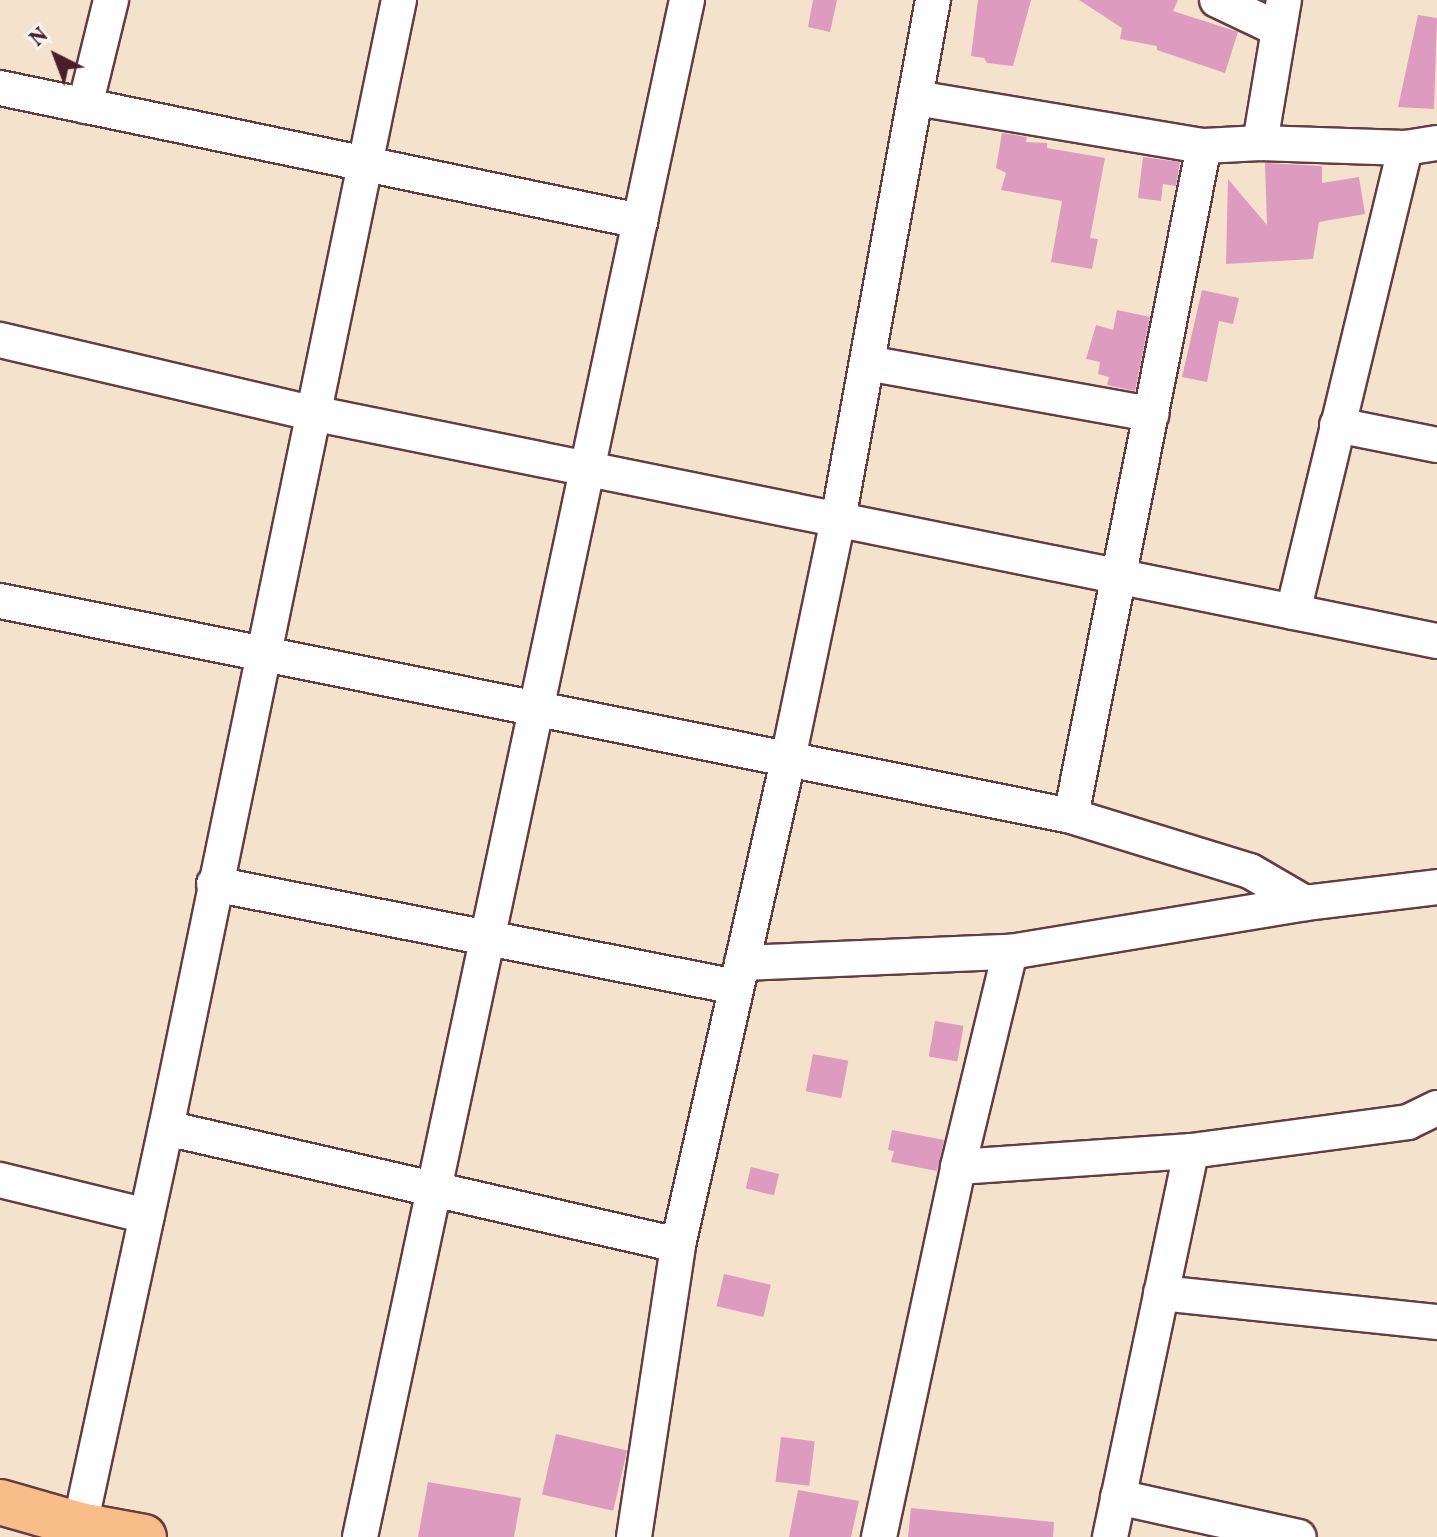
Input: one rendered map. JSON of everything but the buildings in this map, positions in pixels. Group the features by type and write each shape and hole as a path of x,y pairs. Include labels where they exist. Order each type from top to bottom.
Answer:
{"main road":[{"path":"0,1502 107,1532"}],"street":[{"path":"85,106 111,0"},
{"path":"107,1532 147,1216 399,0"},
{"path":"360,1537 687,0"},
{"path":"634,1537 678,1245 788,759 838,520 933,0"},
{"path":"1217,0 1281,15 1260,143"},
{"path":"0,88 640,221"},
{"path":"916,98 1204,146 1260,143 1421,146 1337,425 1293,612"},
{"path":"1071,816 1204,146"},
{"path":"0,340 312,413 1437,641"},
{"path":"867,363 1151,414"},
{"path":"1337,425 1437,445"},
{"path":"0,601 1071,816 1250,871 1305,903"},
{"path":"214,884 488,938 739,975 1010,952 1305,903 1437,887"},
{"path":"879,1537 958,1167 1010,952"},
{"path":"958,1167 1191,1151 1408,1122 1437,1108"},
{"path":"166,1128 678,1245"},
{"path":"1110,1537 1191,1151"},
{"path":"0,1180 147,1216"},
{"path":"1161,1293 1437,1322"},
{"path":"1118,1497 1299,1537"}]}
